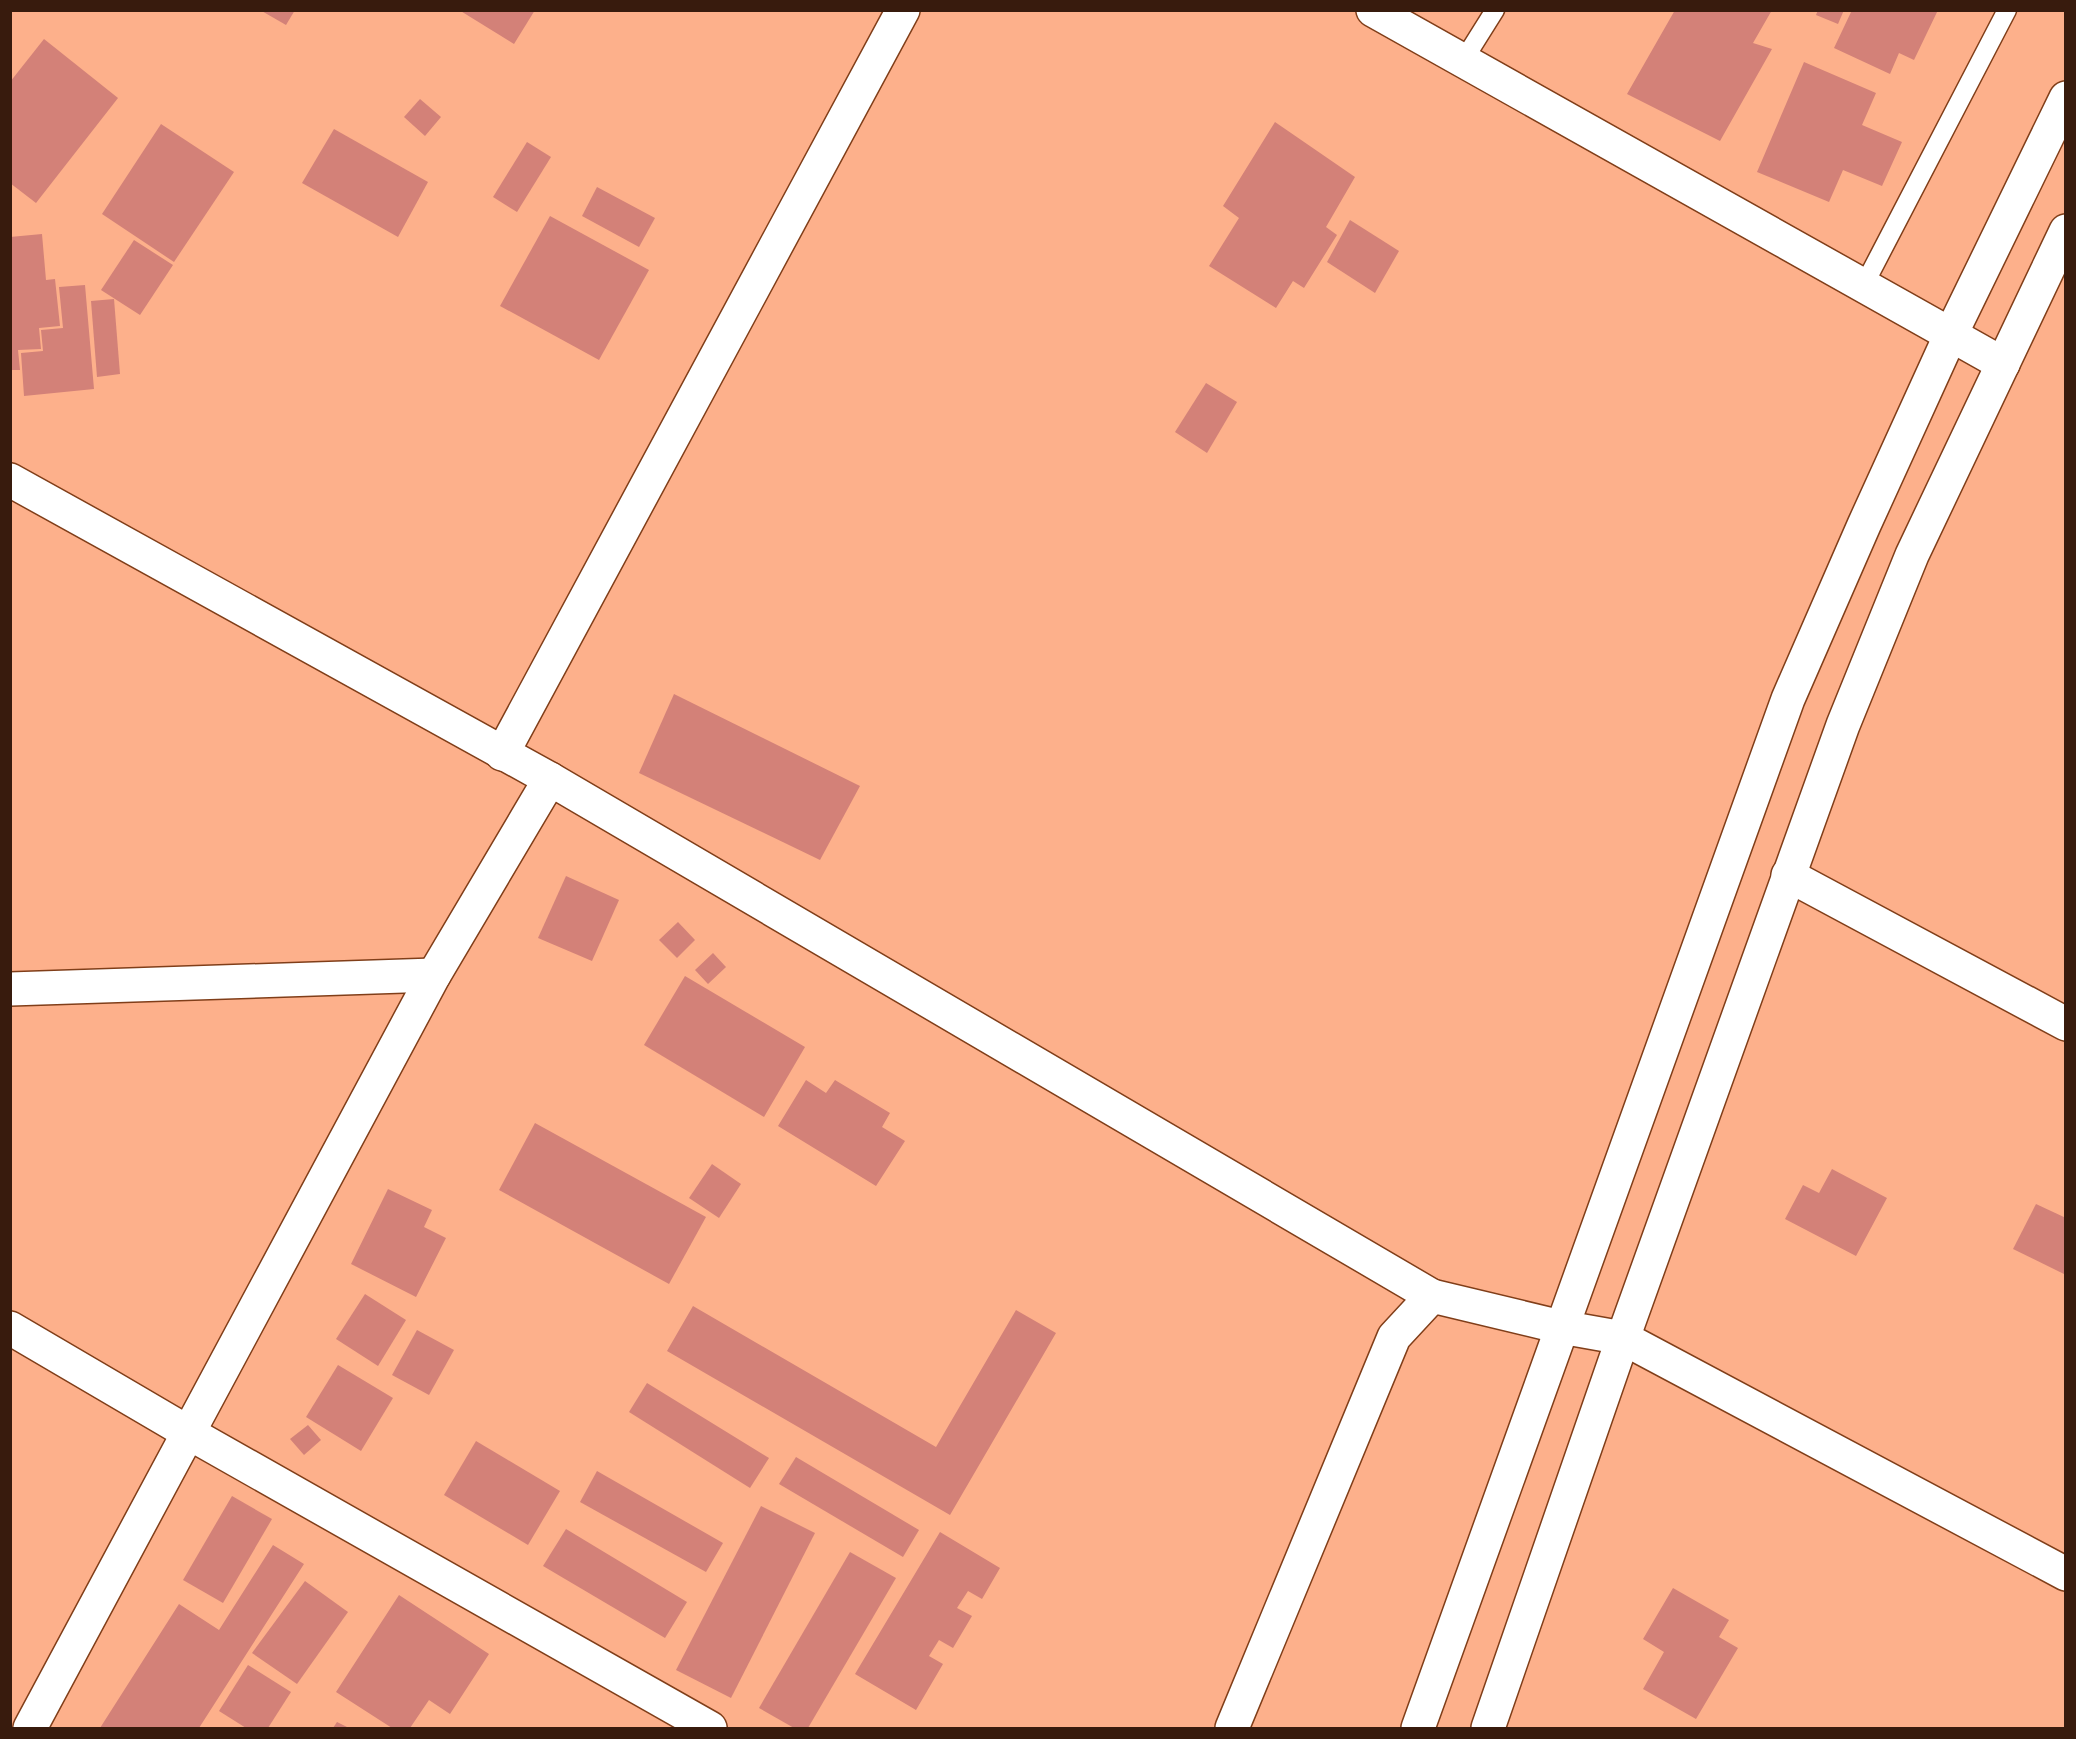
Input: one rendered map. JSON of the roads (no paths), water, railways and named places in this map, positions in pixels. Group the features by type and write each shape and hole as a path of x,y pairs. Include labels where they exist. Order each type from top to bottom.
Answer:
{"street":[{"path":"502,754 903,10"},
{"path":"1373,10 2003,364"},
{"path":"1418,1728 1788,699 1951,334 2066,98"},
{"path":"1488,1728 1623,1338 1843,725 1908,566 2066,231"},
{"path":"10,480 550,779 1432,1296 1561,1327 1623,1338 2066,1574"},
{"path":"30,1728 434,975 550,779"},
{"path":"1788,875 2066,1024"},
{"path":"10,989 434,975"},
{"path":"1232,1728 1394,1337 1432,1296"},
{"path":"10,1328 189,1433 710,1728"}],"lane":[{"path":"1463,61 1495,10"},
{"path":"1864,285 2007,10"}]}
